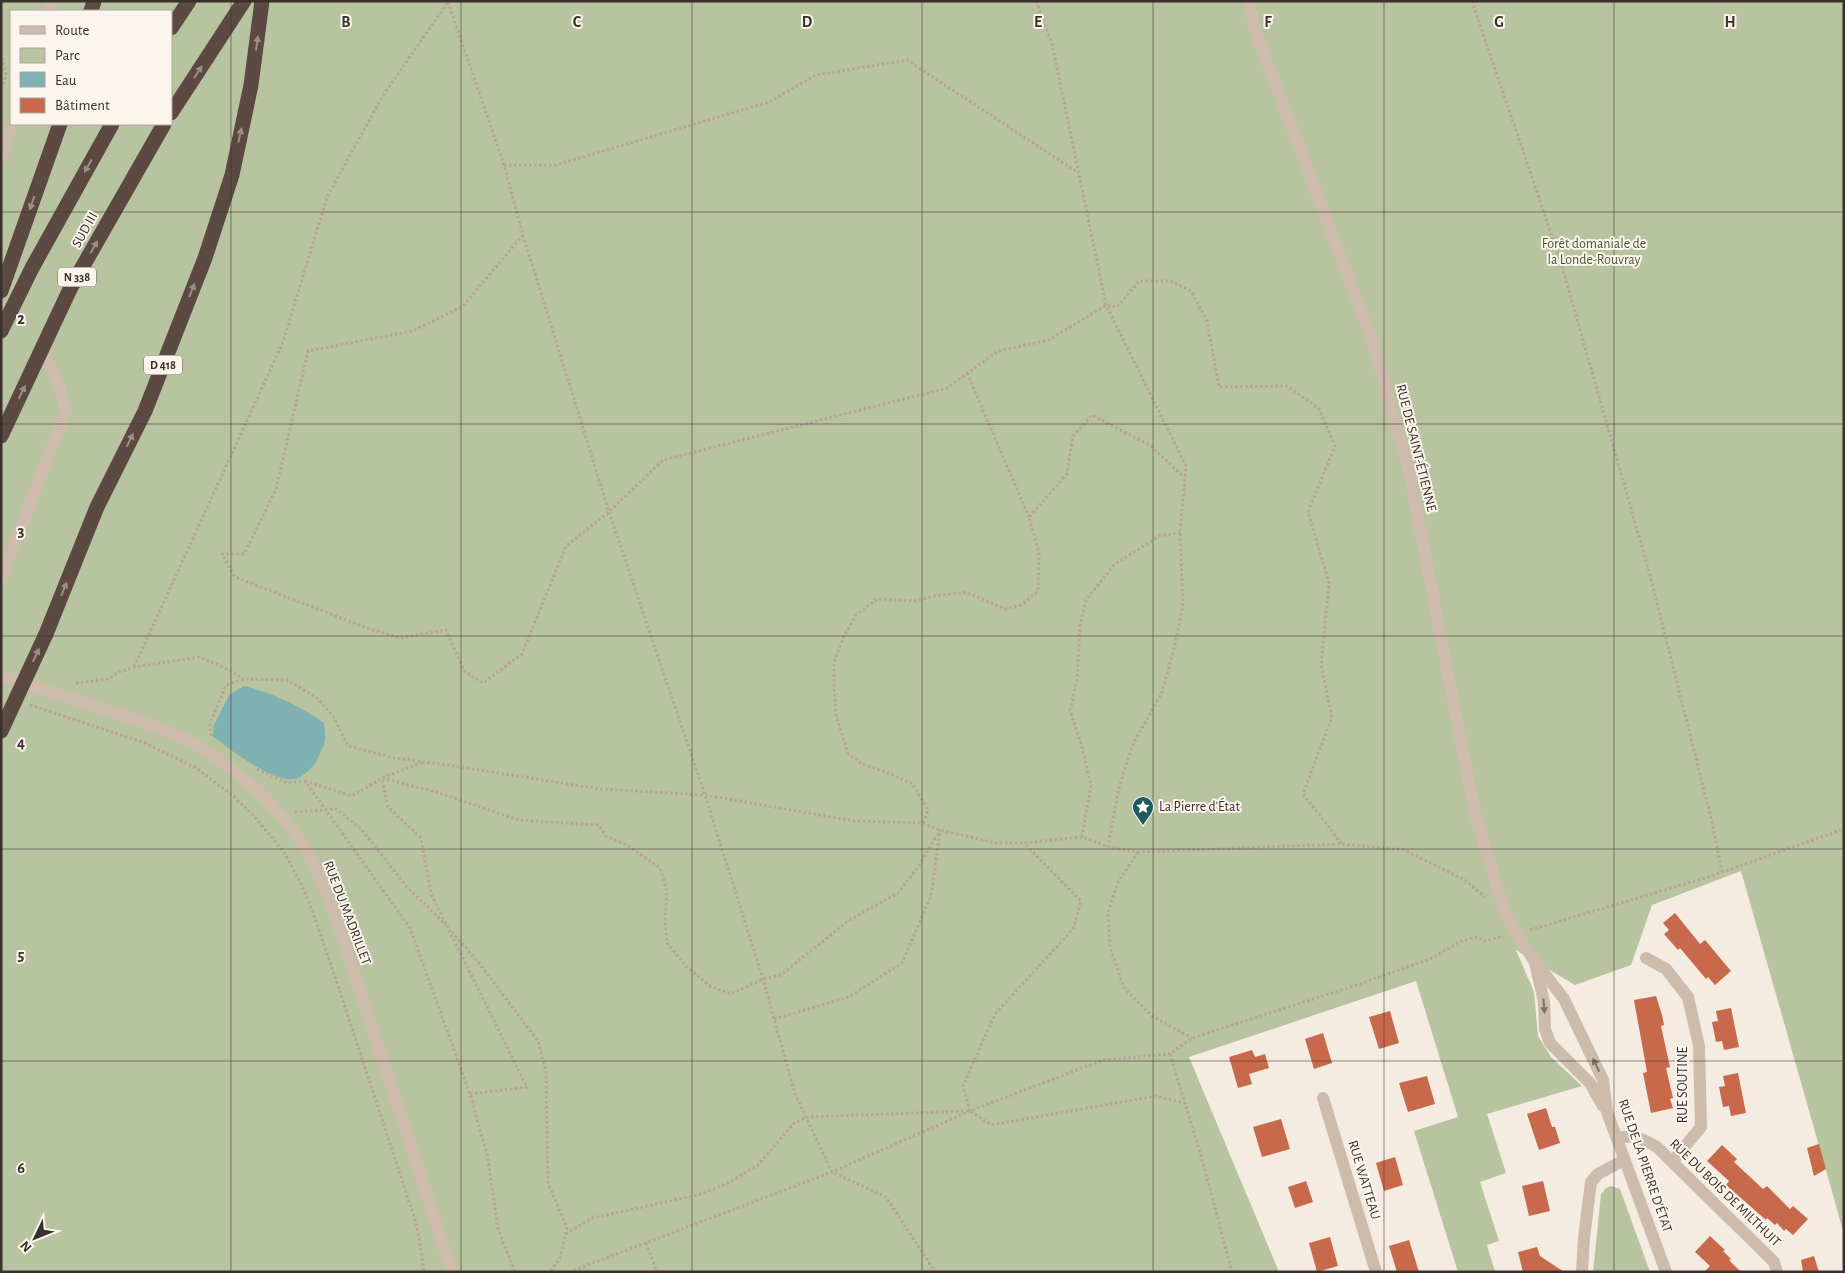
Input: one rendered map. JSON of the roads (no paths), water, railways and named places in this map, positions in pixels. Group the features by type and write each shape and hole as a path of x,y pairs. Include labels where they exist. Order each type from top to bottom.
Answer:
{"highway":[{"path":"172,26 189,1"},
{"path":"172,111 244,1"},
{"name":"D 418","path":"1,731 46,634 97,507 145,411 205,258 232,175 251,85 262,1"},
{"path":"1,292 60,125"},
{"name":"SUD III","path":"1,331 32,268 111,125"},
{"name":"SUD III","path":"1,436 71,287 163,125"}],"street":[{"name":"RUE DE SAINT-ÉTIENNE","path":"1248,1 1255,30 1372,340 1404,452 1475,814 1506,916"},
{"path":"1,159 12,125"},
{"path":"1,579 66,411 60,388 41,349"},
{"name":"RUE DU MADRILLET","path":"1,676 157,726 201,748 252,787 270,804 294,832 318,873 337,920 452,1272"},
{"name":"RUE DE LA PIERRE D'ÉTAT","path":"1506,916 1564,1000 1603,1080 1607,1112 1666,1272"},
{"name":"RUE SOUTINE","path":"1646,958 1666,969 1688,997 1699,1046 1701,1127 1672,1162"},
{"path":"1534,959 1544,1002 1545,1030 1550,1043 1590,1083 1607,1112"},
{"name":"RUE WATTEAU","path":"1323,1098 1376,1272"},
{"name":"RUE DU BOIS DE MILTHUIT","path":"1617,1138 1626,1136 1641,1138 1656,1147 1774,1262 1777,1272"},
{"path":"1582,1272 1591,1182 1598,1174 1624,1160"}],"water":[{"path":"244,686 286,701 324,723 325,742 313,766 301,777 285,779 263,770 251,764 213,736 214,725 229,695"}],"place":[{"name":"La Pierre d'État","path":"1143,826"}],"park label":[{"name":"Forêt domaniale de la Londe-Rouvray","path":"1594,252"}]}
